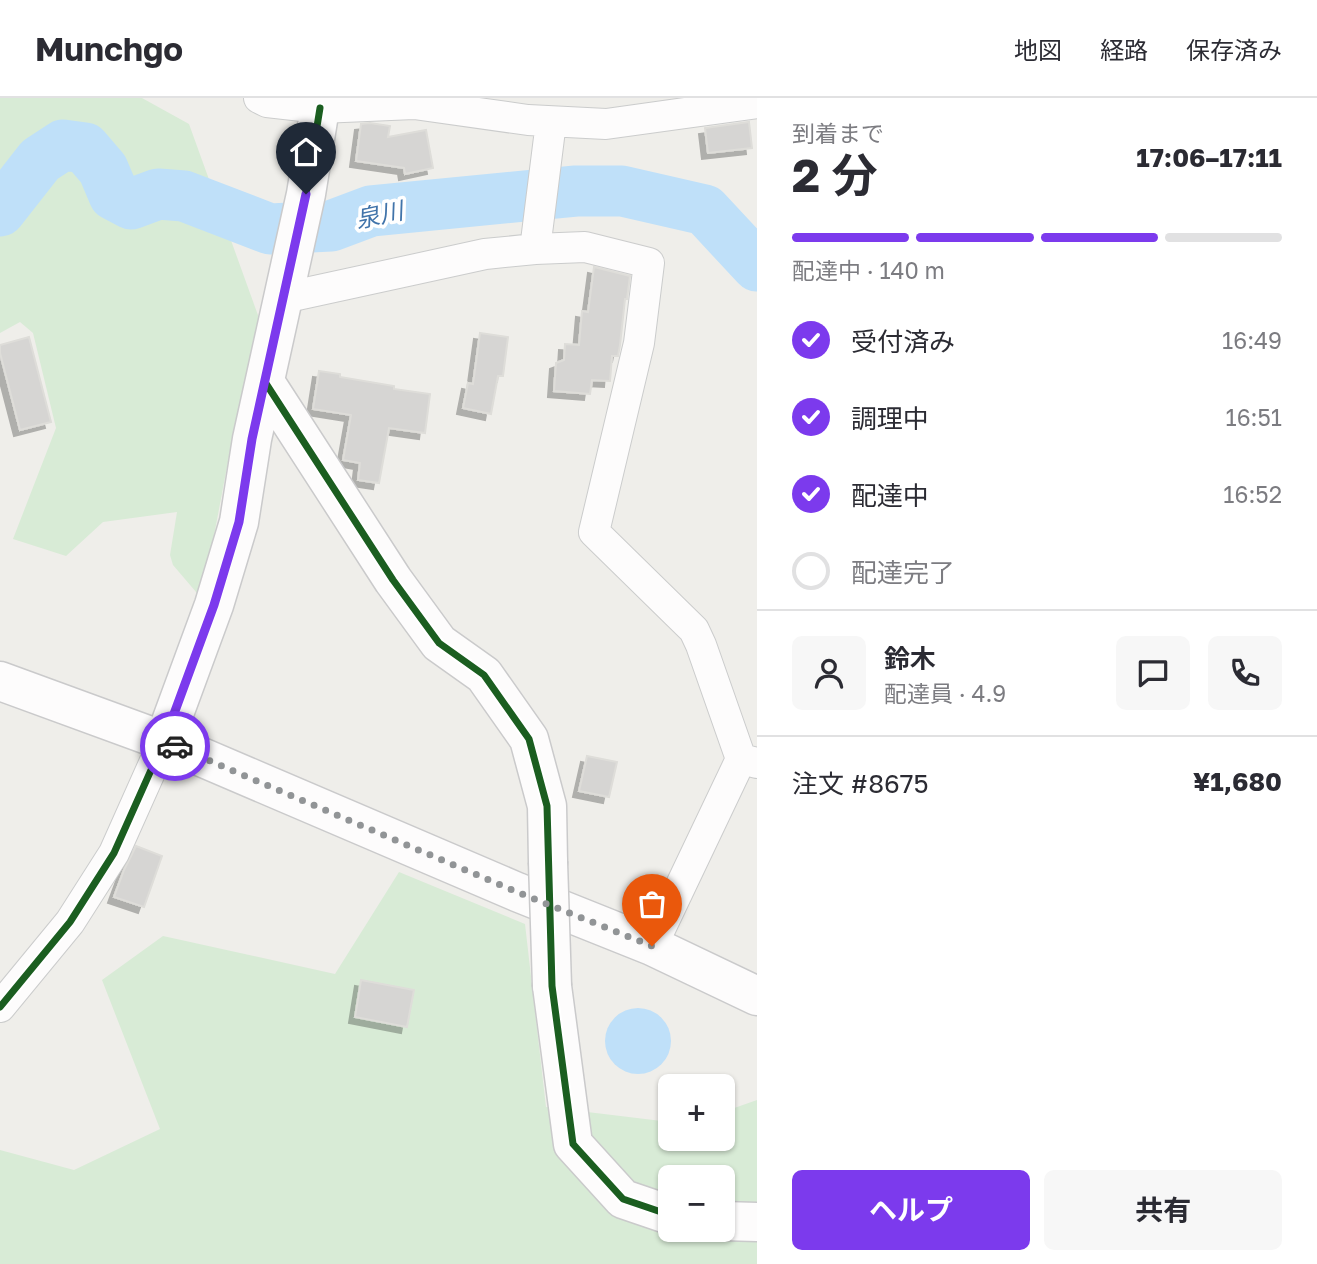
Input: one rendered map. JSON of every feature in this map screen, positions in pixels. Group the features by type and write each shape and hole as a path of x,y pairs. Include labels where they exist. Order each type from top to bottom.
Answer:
{"street":[{"path":"259,98 267,102 320,108 414,104 542,120 606,124 757,103"},
{"path":"0,1007 71,922 114,853 164,741 214,605 239,522 252,439 306,194 320,108"},
{"path":"536,249 542,120"},
{"path":"283,298 485,254 536,249 585,247 649,263 639,344 594,532 694,630 749,761 652,946"},
{"path":"265,382 393,580 439,643 484,675 529,739 547,806 552,986 573,1144 623,1199 658,1211"},
{"path":"0,681 164,741 517,892 652,946 757,996"},
{"path":"735,1221 757,1222"}],"green space":[{"path":"0,98 142,98 189,124 259,318 237,414 202,599 173,565 170,555 177,512 103,522 66,556 13,539 56,428 33,333 20,322 0,333"},
{"path":"399,872 525,924 546,1107 658,1121 658,1151 735,1151 735,1108 757,1100 757,1264 0,1264 0,1150 74,1170 160,1129 102,980 163,936 335,974"}],"water":[{"path":"638,1008 651,1011 661,1018 668,1028 671,1041 668,1054 661,1064 651,1071 638,1074 625,1071 615,1064 608,1054 605,1041 608,1028 615,1018 625,1011"}],"building":[{"path":"749,122 752,148 708,153 705,128"},
{"path":"361,124 390,126 388,137 426,130 433,168 405,174 404,168 356,161"},
{"path":"594,267 630,276 618,356 612,356 610,381 592,380 590,394 554,391 556,363 564,360 565,344 579,345 582,311 588,312"},
{"path":"480,333 508,337 503,376 498,376 491,414 463,408 468,383 473,384"},
{"path":"29,337 51,422 20,430 0,345"},
{"path":"319,371 394,386 394,389 430,394 425,433 389,428 379,483 358,480 360,463 343,460 351,415 313,409"},
{"path":"587,756 617,762 609,797 579,791"},
{"path":"136,846 162,856 144,907 114,897"},
{"path":"361,980 414,990 407,1027 355,1017"}],"waterway":[{"name":"泉川","path":"0,211 40,160 63,145 85,148 103,169 114,195 131,204 158,194 184,196 270,229 331,226 371,211 576,191 622,191 705,210 757,266"}],"cycle path":[{"path":"0,1007 70,922 114,853 164,741 214,605 239,522 252,439 306,194 320,108"},
{"path":"265,382 393,580 439,643 484,675 529,739 547,806 552,986 573,1144 623,1199 658,1211"}],"way so far":[{"path":"175,746 517,892 652,946"}],"route":[{"path":"175,746 164,741 214,605 239,522 252,439 306,194"}]}
